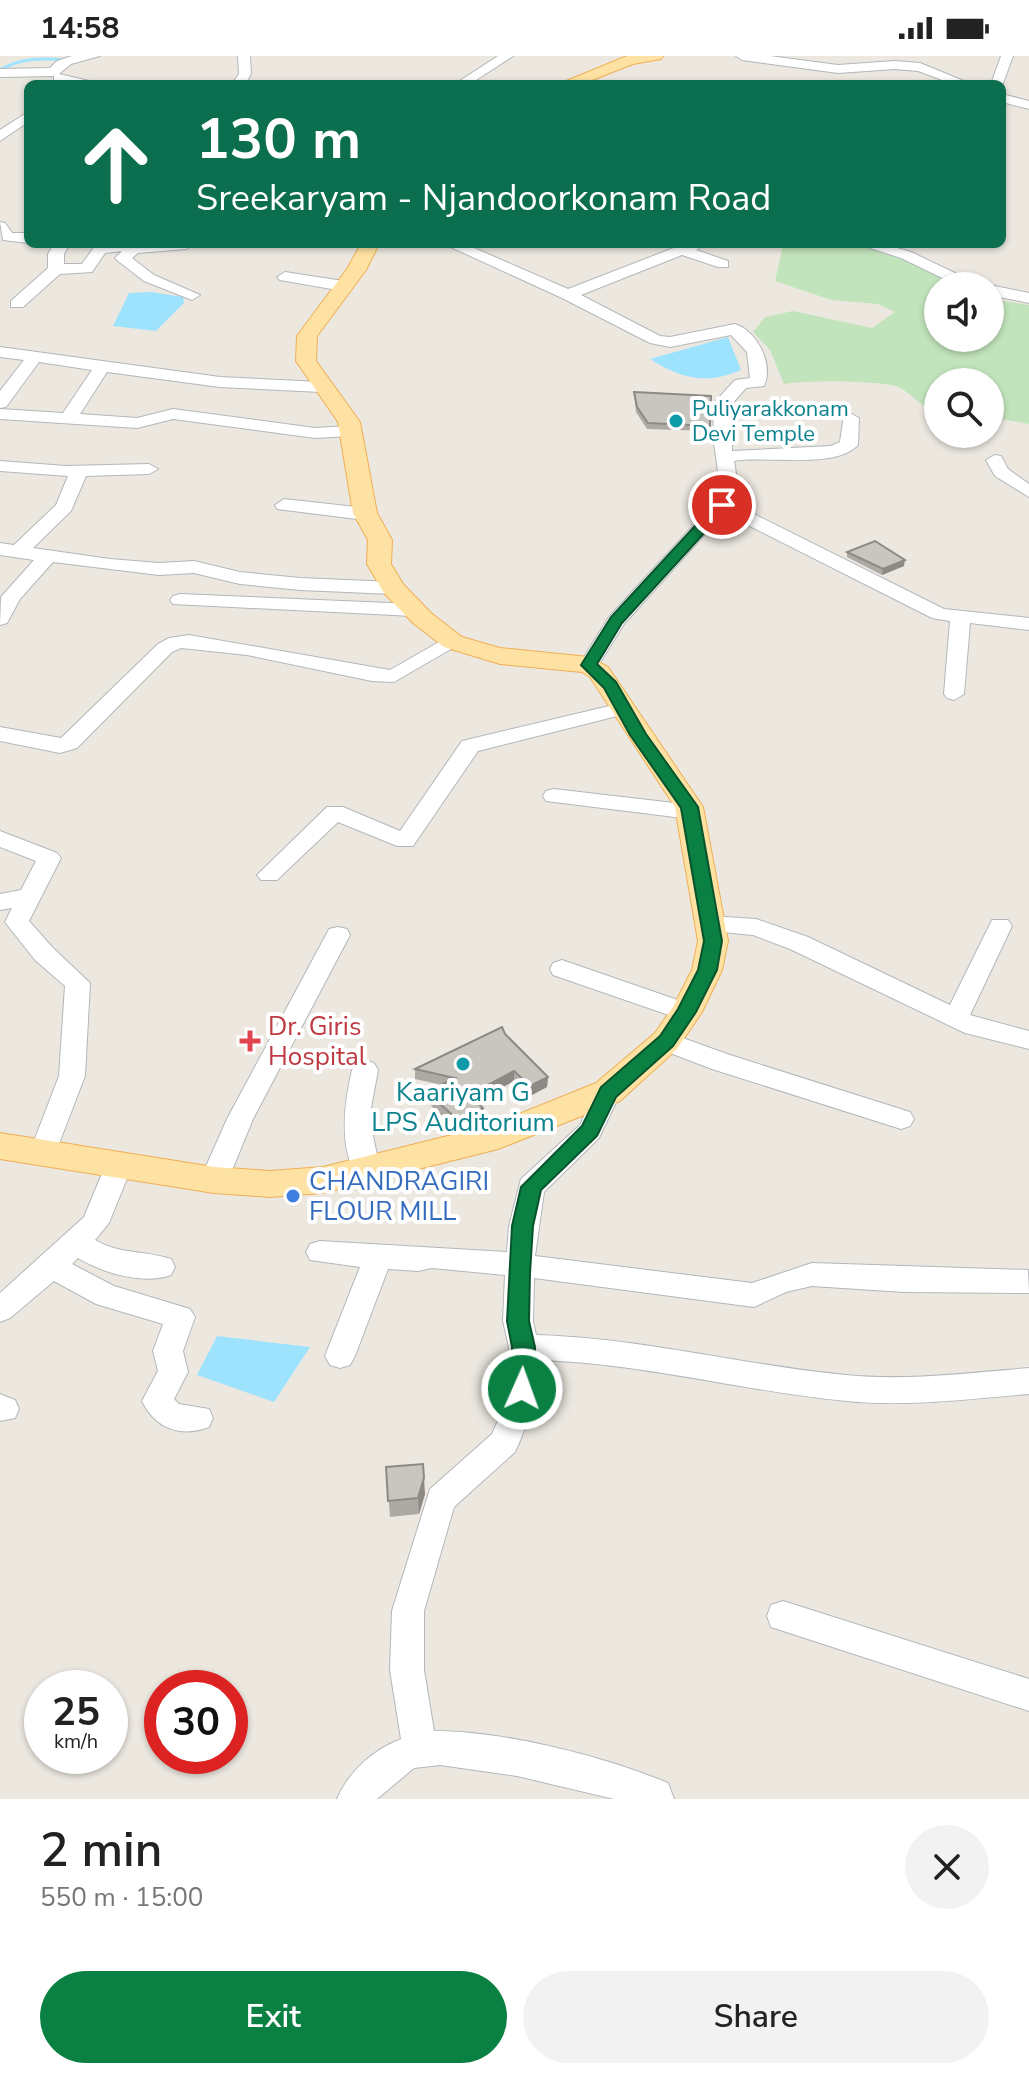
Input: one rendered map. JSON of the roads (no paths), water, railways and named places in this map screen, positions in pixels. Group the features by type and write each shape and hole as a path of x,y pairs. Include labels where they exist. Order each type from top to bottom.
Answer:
{"main road":[{"path":"578,80 630,60 651,56"},
{"path":"0,1146 214,1180 270,1184 310,1181 366,1169 498,1136 608,1092 666,1041 686,1012 707,970 713,941 691,812 610,686 589,665 500,656 453,642 413,610 393,588 379,564 380,540 365,514 349,422 321,387 306,361 307,336 367,248"}],"street":[{"path":"0,73 56,78 58,66 94,56"},
{"path":"241,80 245,74 244,56"},
{"path":"468,80 507,56"},
{"path":"742,56 838,69 920,67 954,80"},
{"path":"998,80 1007,56"},
{"path":"874,66 874,80"},
{"path":"1006,103 1029,105"},
{"path":"5,141 24,120"},
{"path":"0,226 8,237 24,238"},
{"path":"56,269 56,254 60,248"},
{"path":"17,304 56,269 90,268 100,249 110,248"},
{"path":"129,248 123,258 149,278 192,295"},
{"path":"461,248 568,295 656,340 670,342 735,329 753,346 761,365 758,382 741,384 722,404 724,457 731,480 730,492 722,505 616,621 589,665"},
{"path":"568,295 686,248"},
{"path":"691,248 723,264"},
{"path":"884,248 906,255 937,272"},
{"path":"285,277 343,286"},
{"path":"1004,293 1029,298"},
{"path":"0,352 220,382 321,387"},
{"path":"0,403 35,357"},
{"path":"68,419 102,367"},
{"path":"0,414 137,423 173,414 315,433 350,431"},
{"path":"724,457 754,453 802,457 832,453 849,445 850,418"},
{"path":"995,460 1001,472 1029,492"},
{"path":"0,466 79,471 149,469"},
{"path":"9,550 64,507 79,471"},
{"path":"284,505 365,514"},
{"path":"722,505 939,614 960,619 1029,624"},
{"path":"9,550 159,569 194,567 240,578 300,584 393,588"},
{"path":"2,611 48,556"},
{"path":"180,600 413,610"},
{"path":"954,694 960,619"},
{"path":"0,734 60,746 69,743 165,648 179,641 247,649 386,676 400,675 453,642"},
{"path":"269,875 335,812 405,841 470,746 622,709"},
{"path":"554,796 691,812"},
{"path":"0,838 49,858 17,922 44,954 78,983 72,1076 42,1154"},
{"path":"0,902 27,897"},
{"path":"709,924 756,927 799,943 974,1027 1029,1040"},
{"path":"956,1018 1000,926"},
{"path":"214,1180 240,1119 338,935"},
{"path":"562,969 686,1012"},
{"path":"666,1041 721,1062 901,1119"},
{"path":"365,1070 357,1102 359,1141 366,1169"},
{"path":"420,1749 407,1670 408,1611 441,1499 504,1443 522,1389 524,1347 518,1321 520,1266 523,1226 531,1187 590,1131 608,1092"},
{"path":"0,1310 52,1266 95,1223 118,1166"},
{"path":"76,1243 107,1261 161,1267"},
{"path":"320,1252 418,1260 432,1257 471,1259 754,1295 784,1279 825,1271 899,1280 1028,1282"},
{"path":"340,1356 379,1255"},
{"path":"52,1266 106,1296 180,1317 168,1351 173,1372 157,1401 171,1417 198,1418"},
{"path":"524,1347 576,1347 846,1388 931,1390 1029,1381"},
{"path":"783,1616 1029,1695"},
{"path":"355,1799 366,1783 393,1762 420,1749 464,1750 555,1765 659,1798"}],"water":[{"path":"151,292 183,297 184,303 156,331 113,326 129,293"},
{"path":"728,337 741,370 729,375 694,378 650,359"},
{"path":"217,1336 310,1347 274,1402 197,1375"}],"waterway":[{"path":"0,70 31,60 64,60"}],"place":[{"name":"Puliyarakkonam Devi Temple","path":"676,421"},
{"name":"Dr. Giris Hospital","path":"250,1041"},
{"name":"Kaariyam G LPS Auditorium","path":"463,1064"},
{"name":"CHANDRAGIRI FLOUR MILL","path":"293,1196"}]}
